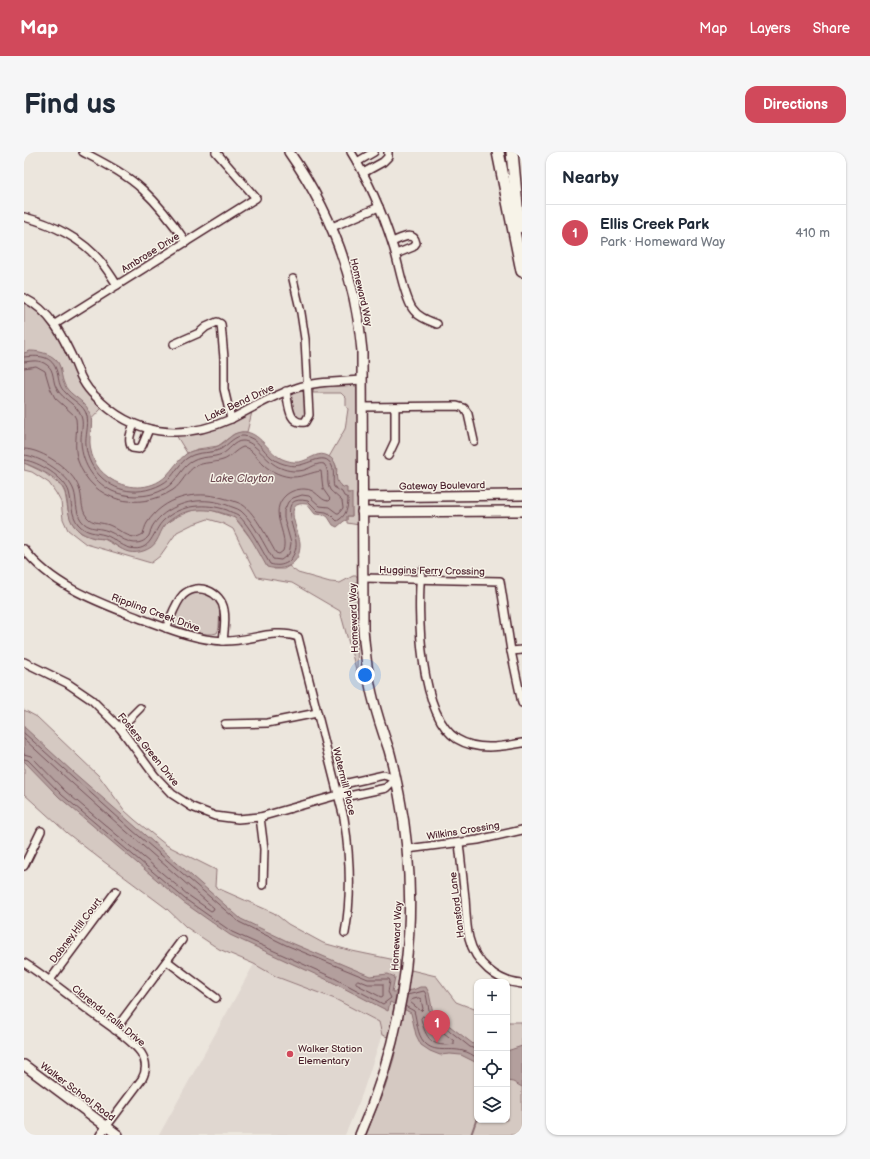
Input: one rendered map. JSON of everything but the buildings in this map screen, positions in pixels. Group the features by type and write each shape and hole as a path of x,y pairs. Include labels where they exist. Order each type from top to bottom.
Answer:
{"main road":[{"path":"498,152 522,271"},
{"path":"512,152 522,261"}],"street":[{"path":"83,152 118,172 142,189 158,205 186,242"},
{"name":"Ambrose Drive","path":"55,324 256,198 216,152"},
{"name":"Homeward Way","path":"289,152 312,187 332,227 347,269 358,313 362,351 363,629 372,697 389,751 403,818 407,849 409,917 407,959 404,980 389,1056 378,1092 360,1135"},
{"path":"351,152 363,173 379,208 396,254 406,295 412,307 421,318 437,324"},
{"path":"357,162 374,152"},
{"path":"363,173 383,162 388,157 388,152"},
{"path":"332,227 379,208"},
{"path":"24,217 58,229 89,249 101,261 117,285"},
{"path":"392,242 410,236 414,237 416,240 413,247 396,254"},
{"path":"293,279 302,313 307,385"},
{"name":"Lake Bend Drive","path":"24,298 45,313 55,324 84,384 104,405 125,420 150,429 170,432 201,430 231,419 286,391 307,385 362,380"},
{"path":"174,344 199,333 213,323 217,322 221,324 224,358 224,389 231,419"},
{"name":"Lake Bend Drive","path":"286,391 294,421 297,423 305,422 309,415 307,385"},
{"path":"362,407 457,406 464,408 468,414 474,441"},
{"path":"388,456 395,441 395,407"},
{"path":"134,424 129,442 135,450 142,446 150,429"},
{"name":"Gateway Boulevard","path":"362,497 522,495"},
{"path":"362,512 522,511"},
{"name":"Rippling Creek Drive","path":"24,549 33,561 68,587 100,602 166,628 199,638 223,641 238,641 257,636 288,633 298,637"},
{"path":"421,571 420,630 423,660 429,693 440,722 455,738 471,745 492,748 522,743"},
{"name":"Huggins Ferry Crossing","path":"363,578 500,581 511,651"},
{"path":"166,628 179,600 184,594 191,591 204,589 217,596 222,602 224,617 223,641"},
{"name":"Watermill Place","path":"298,637 344,818 349,856 349,900 345,932"},
{"path":"522,650 511,651 522,703"},
{"name":"Fosters Green Drive","path":"24,662 61,679 78,690 104,711 120,728 158,779 172,794 201,811 224,818 238,820 260,817 338,795 349,796 386,788 395,779 384,775 348,784 338,795"},
{"path":"120,728 140,708"},
{"path":"226,724 267,722 317,713"},
{"path":"260,817 264,864 263,885"},
{"name":"Wilkins Crossing","path":"407,849 478,840 522,830"},
{"path":"24,866 41,831"},
{"name":"Hansford Lane","path":"459,843 468,934 474,951 485,966 494,974 510,982 522,984"},
{"name":"Dabney Hill Court","path":"50,980 116,891"},
{"path":"115,1030 182,940"},
{"path":"167,961 216,998"},
{"name":"Clarenda Falls Drive","path":"24,963 50,980 115,1030 138,1049 145,1060 146,1067 142,1079 100,1135"},
{"name":"Walker School Road","path":"24,1065 118,1135"}],"shaded area":[{"path":"24,299 40,311 52,325 72,367 88,392 102,408 83,428 24,429"},
{"path":"352,384 357,388 359,525 347,523 347,516 352,516 351,493 347,493 337,484 337,468 329,457 345,429 348,409 346,406 346,398 341,393 313,393 314,386"},
{"path":"302,391 305,394 306,414 302,420 294,415 291,398 293,393"},
{"path":"252,412 247,432 234,434 218,446 198,449 187,453 176,435 196,434 215,429"},
{"path":"24,463 45,473 62,487 74,526 81,533 94,538 104,539 122,549 156,541 160,531 167,523 176,517 193,510 208,509 235,518 274,569 284,569 289,566 298,573 330,582 340,583 353,576 359,576 357,673 340,611 292,583 257,577 233,529 222,523 208,519 191,525 177,532 160,556 151,563 86,544 68,530 63,519 61,502 49,483 32,472 24,470"},
{"path":"193,591 211,593 220,604 219,628 217,633 207,634 176,626 173,619 184,596"},
{"path":"24,710 37,717 99,776 125,811 135,820 166,845 216,870 215,887 274,913 288,924 323,943 400,961 400,976 388,1037 382,1035 379,1022 335,999 277,977 254,964 219,949 186,927 166,908 67,833 24,794"},
{"name":"Walker Station Elementary","path":"254,964 277,977 335,999 379,1022 382,1035 360,1100 345,1135 159,1135"},
{"path":"411,970 436,976 456,1002 474,1009 474,1123 510,1123 510,1022 522,1022 522,1135 366,1135 385,1087 394,1058"}],"water":[{"name":"Lake Clayton","path":"30,351 48,354 56,359 66,387 86,406 90,413 92,422 90,443 96,465 103,473 114,481 137,487 153,484 166,476 186,454 214,447 221,444 234,434 248,432 259,439 279,457 285,460 298,462 322,454 333,460 338,483 347,488 347,493 352,493 352,516 347,516 347,520 337,527 333,525 325,515 315,514 307,504 299,504 293,511 293,518 299,538 300,550 295,561 291,565 280,568 267,567 257,548 241,524 235,518 210,510 194,510 172,519 164,526 154,545 140,552 126,551 105,539 84,534 77,529 70,519 65,492 58,482 48,474 24,463 24,353"},
{"path":"24,727 73,772 241,919 287,941 370,976 388,974 395,977 392,992 426,987 429,993 433,1013 474,1045 474,1062 461,1055 440,1055 421,1045 416,1035 411,1013 390,1002 388,1011 332,982 230,935 183,902 59,797 24,761"},
{"path":"522,1046 522,1087 510,1082 510,1050"}],"waterway":[{"path":"471,1135 475,1123"}],"place":[{"name":"Ellis Creek Park","path":"437,1043"},
{"name":"Walker Station Elementary","path":"290,1054"}]}
